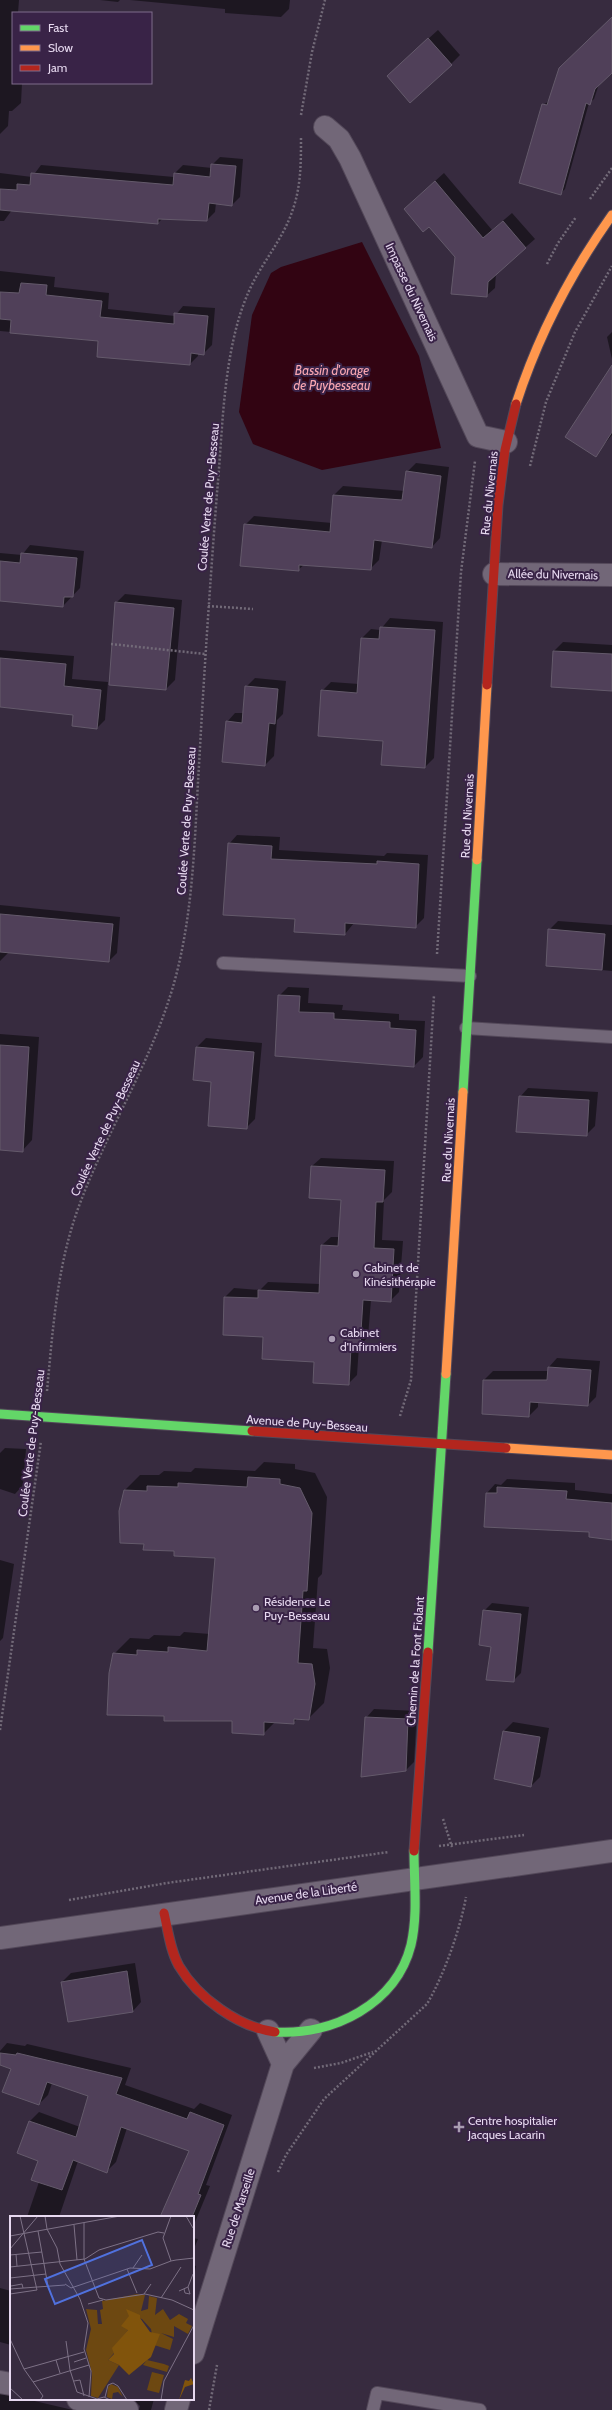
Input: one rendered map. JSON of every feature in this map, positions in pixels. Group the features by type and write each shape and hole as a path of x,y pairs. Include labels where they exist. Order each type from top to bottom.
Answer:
{"street":[{"name":"Impasse du Nivernais","path":"325,127 339,139 350,158 478,436 506,442"},
{"name":"Rue du Nivernais","path":"441,1445 498,505 506,442 526,371 556,304 584,253 612,215"},
{"name":"Allée du Nivernais","path":"494,574 612,575"},
{"name":"Avenue de Puy-Besseau","path":"0,1414 441,1445 612,1455"},
{"name":"Chemin de la Font Fiolant","path":"268,2031 311,2030 362,2012 398,1976 412,1943 416,1904 413,1879 414,1848 441,1445"},
{"name":"Avenue de la Liberté","path":"0,1938 164,1913 612,1851"},
{"path":"164,1913 179,1965 198,1990 227,2013 268,2031 283,2064"},
{"name":"Rue de Marseille","path":"194,2349 283,2064 311,2030"},
{"path":"0,2382 10,2384"},
{"path":"82,2400 127,2410"},
{"path":"176,2410 179,2400"}],"lane":[{"path":"223,963 470,976"},
{"path":"466,1028 612,1038"},
{"path":"373,2410 376,2393 480,2410"}],"path":[{"path":"301,120 302,106 312,52 325,0"},
{"name":"Coulée Verte de Puy-Besseau","path":"0,1730 45,1417 58,1284 66,1243 90,1176 150,1054 167,1013 180,958 193,880 208,606 226,380 234,336 242,305 255,278 284,234 294,206 301,172 301,135"},
{"path":"529,472 546,402 575,332 612,266"},
{"path":"208,606 253,609"},
{"path":"111,644 205,654"},
{"path":"61,1902 167,1883 414,1848 527,1835"},
{"path":"276,2176 286,2155 324,2099 427,2004 433,1993 457,1931 466,1898 464,1872 450,1844"},
{"path":"209,2410 218,2357"}],"water":[{"name":"Bassin d'orage de Puybesseau","path":"362,242 419,356 441,448 322,470 253,444 239,412 252,315 271,273 281,267"}],"building":[{"path":"612,17 612,73 595,89 590,105 586,103 561,195 519,183 542,104 547,105 559,68"},
{"path":"428,38 452,65 410,103 387,76"},
{"path":"211,164 236,166 232,206 209,203 207,221 158,219 158,224 0,210 0,189 17,190 17,184 30,185 31,173 173,185 174,173 210,177"},
{"path":"435,181 483,238 503,221 526,248 488,282 487,297 451,294 455,257 429,227 423,232 404,209"},
{"path":"21,283 47,285 46,295 102,301 100,317 174,324 174,313 208,316 204,355 191,353 190,365 97,357 98,341 10,333 11,320 0,319 0,292 19,293"},
{"path":"612,365 612,432 596,457 565,437"},
{"path":"406,471 441,476 432,548 374,540 371,570 299,565 299,571 240,566 244,524 330,532 333,495 402,500"},
{"path":"21,553 77,558 73,597 64,597 63,607 0,601 0,561 20,563"},
{"path":"115,602 174,608 166,690 109,685"},
{"path":"380,627 435,630 425,768 381,765 383,741 318,736 321,690 357,693 361,638 379,639"},
{"path":"553,651 612,654 612,691 551,687"},
{"path":"0,658 66,664 64,686 101,690 97,729 72,726 73,715 0,707"},
{"path":"245,686 278,689 275,724 269,723 265,766 222,762 226,721 242,723"},
{"path":"228,843 272,846 271,859 377,864 377,861 419,864 416,928 345,923 345,935 294,932 295,919 223,915"},
{"path":"0,914 113,924 109,962 0,952"},
{"path":"548,929 605,934 602,970 546,966"},
{"path":"278,995 300,996 299,1012 334,1013 334,1019 390,1022 390,1028 416,1030 414,1067 275,1056"},
{"path":"0,1045 29,1047 23,1152 0,1150"},
{"path":"196,1047 254,1052 247,1129 208,1126 211,1082 193,1080"},
{"path":"519,1096 589,1100 587,1136 516,1132"},
{"path":"311,1166 385,1170 383,1202 376,1202 374,1248 394,1249 391,1302 363,1300 360,1347 351,1347 349,1385 313,1383 314,1362 262,1359 263,1337 223,1335 224,1297 258,1298 258,1290 319,1293 321,1245 338,1246 341,1200 309,1198"},
{"path":"548,1367 591,1370 588,1406 530,1402 529,1417 482,1414 483,1380 547,1380"},
{"name":"Résidence Le Puy-Besseau","path":"248,1477 280,1479 280,1484 300,1488 312,1513 307,1591 303,1591 298,1663 312,1664 315,1684 309,1720 294,1719 294,1724 264,1722 264,1735 232,1733 232,1721 164,1721 164,1716 107,1715 109,1673 113,1653 137,1655 137,1650 168,1652 168,1647 207,1651 215,1558 174,1556 174,1551 143,1550 144,1544 120,1543 119,1511 124,1490 147,1491 147,1486 178,1487 178,1483 247,1487"},
{"path":"497,1487 567,1491 566,1499 612,1503 612,1540 589,1537 589,1532 484,1527 486,1493 497,1493"},
{"path":"483,1610 521,1614 514,1682 486,1680 491,1647 479,1645"},
{"path":"365,1717 408,1719 406,1771 361,1777"},
{"path":"503,1731 540,1737 531,1787 494,1779"},
{"path":"127,1971 133,2012 68,2022 61,1982"},
{"path":"0,2053 16,2055 17,2053 122,2078 116,2094 187,2119 190,2112 224,2125 198,2194 201,2195 192,2216 160,2216 189,2151 121,2127 107,2173 73,2160 62,2190 31,2180 38,2161 17,2153 29,2121 76,2137 88,2096 47,2082 39,2105 2,2092 11,2069 0,2065"}],"traffic: fast":[{"path":"463,1092 477,860"},
{"path":"428,1652 446,1374"},
{"path":"0,1414 252,1431"},
{"path":"275,2032 297,2032 340,2022 377,2000 392,1984 403,1966 411,1945 413,1934 415,1910 414,1851"}],"traffic: slow":[{"path":"516,404 534,354 556,306 582,260 612,215"},
{"path":"477,860 487,685"},
{"path":"446,1374 463,1092"},
{"path":"506,1448 612,1455"}],"traffic: jam":[{"path":"487,685 498,505 505,450 516,404"},
{"path":"252,1431 506,1448"},
{"path":"414,1851 428,1652"},
{"path":"164,1913 171,1947 176,1960 187,1978 197,1989 208,2000 233,2017 247,2024 275,2032"}],"place":[{"name":"Cabinet de Kinésithérapie","path":"356,1274"},
{"name":"Cabinet d'Infirmiers","path":"332,1339"},
{"name":"Résidence Le Puy-Besseau","path":"256,1608"},
{"name":"Centre hospitalier Jacques Lacarin","path":"459,2127"}]}
